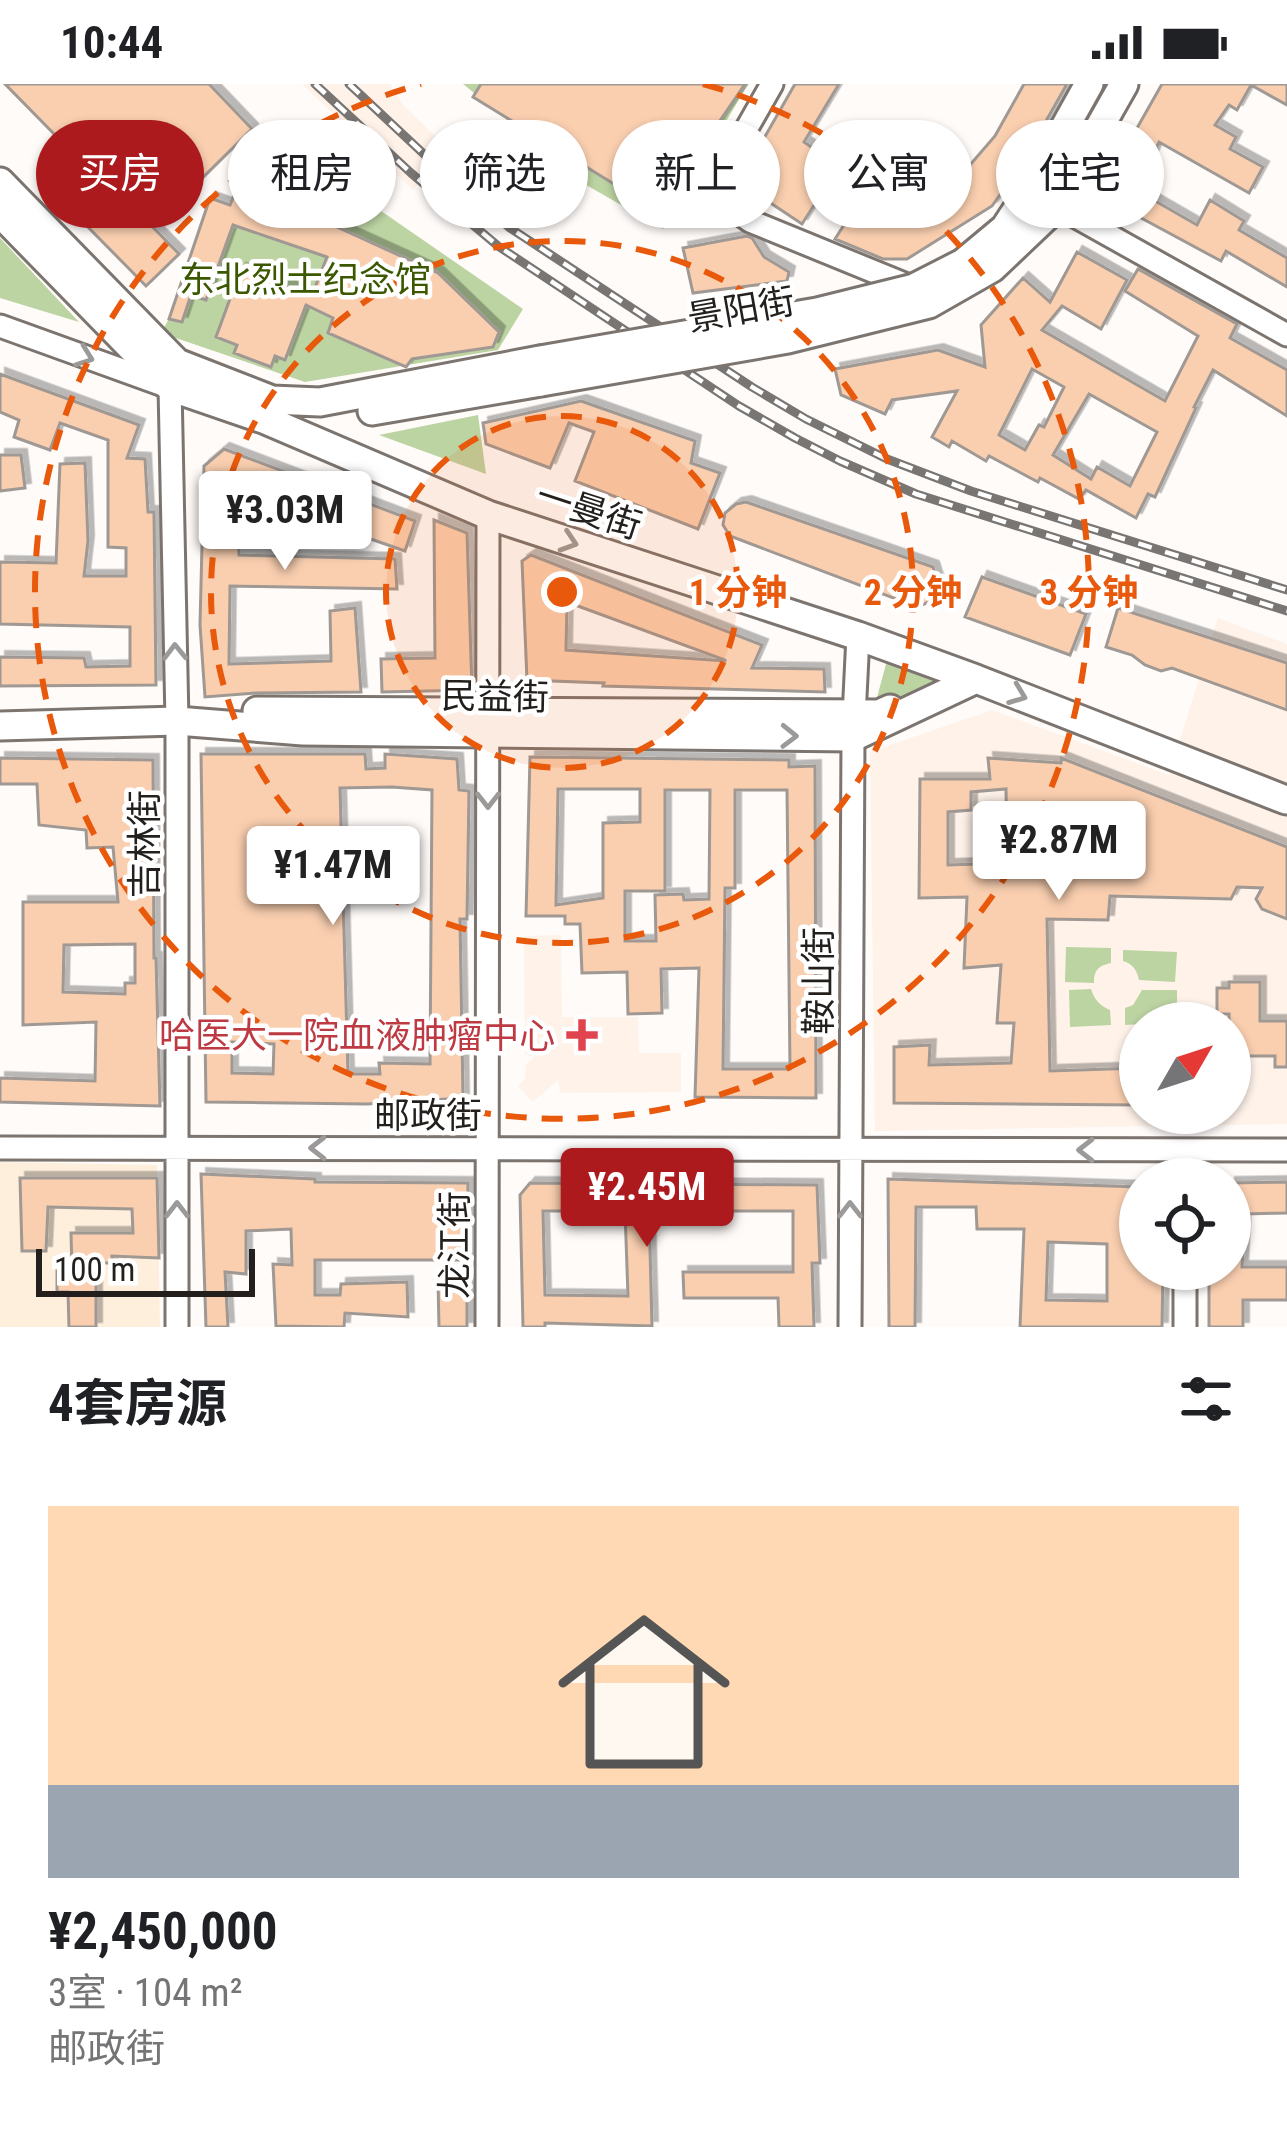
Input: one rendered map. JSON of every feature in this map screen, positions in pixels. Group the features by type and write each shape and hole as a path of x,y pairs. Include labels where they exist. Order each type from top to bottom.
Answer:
{"main road":[{"name":"景阳街","path":"266,420 334,417 914,288 963,263 1004,228 1089,84"},
{"name":"景阳街","path":"1104,120 1124,84"},
{"name":"一曼街","path":"0,182 173,375 272,400 320,402"},
{"name":"一曼街","path":"0,213 173,375 266,420 488,515 858,635 1286,800"},
{"name":"景阳街","path":"320,402 788,339 929,304 992,268 1033,228"},
{"name":"民益街","path":"0,709 488,722 853,725 970,676"},
{"name":"民益街","path":"0,726 176,716"}],"street":[{"path":"772,84 710,193 750,221 914,288"},
{"path":"1091,228 1287,335"},
{"path":"0,326 173,375"},
{"name":"吉林街","path":"173,375 177,1327"},
{"name":"龙江街","path":"487,1327 488,515"},
{"name":"鞍山街","path":"850,1327 853,725 858,635"},
{"name":"邮政街","path":"0,1148 1287,1150"},
{"path":"1186,1150 1186,1158"},
{"path":"1185,1290 1185,1327"}],"shaded area":[{"path":"302,84 390,84 420,121 420,182 413,190 396,174 396,120 340,120"},
{"path":"1218,618 1287,644 1287,1124 1251,1125 1251,1002 1119,1002 1119,1127 875,1131 870,752 992,710 1169,775"},
{"name":"哈医大一院血液肿瘤中心","path":"561,935 562,1017 638,1017 639,1053 681,1053 681,1092 560,1093 558,1080 533,1102 518,1086 534,1057 525,1054 524,936"},
{"path":"0,1162 157,1165 160,1327 0,1327"}],"green space":[{"path":"463,84 748,84 727,120 612,120 612,200 588,186 588,120 507,120"},
{"name":"东北烈士纪念馆","path":"228,212 228,228 396,228 396,221 523,309 498,350 305,382 161,333"},
{"path":"0,238 79,322 0,298"},
{"path":"478,415 486,474 379,435"},
{"path":"894,660 937,672 939,680 879,709 875,705 886,664"},
{"path":"1066,947 1111,948 1111,963 1098,969 1094,983 1065,982"},
{"path":"1123,950 1177,952 1175,982 1139,980 1134,968 1123,961"},
{"path":"1091,989 1110,1010 1111,1025 1070,1027 1069,990"},
{"path":"1142,990 1177,990 1177,1002 1135,1002"}],"building":[{"path":"5,84 209,84 243,120 228,120 228,153 204,176 204,120 40,120"},
{"path":"481,84 745,84 720,120 612,120 612,183 588,168 588,120 510,120 473,97"},
{"path":"795,84 839,84 817,120 804,120 802,224 780,209 780,120 774,120"},
{"path":"1024,84 1067,84 1047,120 1004,120"},
{"path":"1162,84 1287,84 1287,105 1251,85 1237,110 1229,105 1215,125 1236,137 1230,149 1263,167 1249,193 1164,145 1164,120 1142,120"},
{"path":"995,136 996,200 972,218 972,163"},
{"path":"210,198 228,204 228,228 232,228 206,300 191,295 182,322 169,319 200,228 204,228"},
{"path":"1210,200 1244,221 1239,230 1287,258 1287,287 1226,251 1221,261 1160,228 1164,228 1164,206 1197,225"},
{"path":"89,228 154,228 179,254 146,286"},
{"path":"242,228 339,228 438,273 499,332 493,347 412,359 406,367 328,333 333,318 306,305 285,360 275,356 271,367 234,353 237,345 216,337 241,269 312,295 327,257"},
{"path":"842,228 957,228 907,259 883,259 835,239"},
{"path":"747,236 764,257 789,272 787,281 693,293 683,248"},
{"path":"1077,252 1127,280 1101,329 1062,306 1042,330 1165,401 1198,336 1125,291 1138,269 1237,324 1230,338 1287,370 1287,416 1213,370 1155,497 1148,494 1136,518 1086,490 1079,499 989,456 986,461 952,441 949,447 932,437 957,391 892,400 885,414 841,395 835,369 938,350 985,367 981,325 1023,278 1050,302","holes":["1032,369 1064,387 1044,427 1039,425 1025,450 999,435","1089,394 1157,432 1130,486 1097,467 1091,479 1053,455"]},
{"path":"0,374 139,425 127,458 145,459 148,512 154,512 156,685 0,686 0,657 84,658 86,667 130,666 130,627 0,624 0,562 56,563 60,464 85,463 88,541 84,576 126,576 126,548 108,547 108,440 60,423 50,450 14,437 19,420 0,412"},
{"path":"581,401 695,441 691,463 720,473 698,529 575,481 594,432 569,423 550,468 486,444 483,423"},
{"path":"224,449 415,521 405,551 311,518 300,545 274,535 282,506 238,490 239,555 395,559 397,589 230,586 229,664 331,661 330,611 355,608 361,692 205,697 200,625 204,466"},
{"path":"0,455 21,455 25,488 0,491"},
{"path":"746,502 933,567 938,583 929,602 917,607 730,536 723,525 725,513"},
{"path":"434,520 467,533 472,690 382,692 381,659 435,658"},
{"path":"531,555 762,645 752,668 824,669 825,692 527,680 522,561","holes":["567,602 725,660 566,650"]},
{"path":"982,577 1086,614 1070,655 965,617"},
{"path":"1118,608 1287,663 1287,710 1172,668 1161,671 1106,647"},
{"path":"201,754 365,754 366,769 385,768 385,754 457,759 459,790 469,791 467,919 460,919 463,1098 367,1104 206,1102","holes":["340,788 432,790 430,1064 379,1063 380,1074 348,1074","232,1042 274,1044 273,1074 232,1073"]},
{"path":"530,757 789,760 789,767 815,766 816,1098 695,1097 699,968 661,969 662,1013 628,1014 627,972 582,973 580,924 565,924 565,916 526,916","holes":["558,789 640,789 640,822 603,823 603,898 556,905","665,790 710,790 709,899 655,895 656,941 625,941 625,891 665,891","735,790 787,790 790,1069 723,1069 725,888 735,888"]},
{"path":"0,758 153,760 160,1106 0,1102 0,1078 95,1081 96,1022 23,1025 23,902 118,902 113,847 87,848 86,830 39,825 37,784 0,784","holes":["135,944 135,983 125,983 125,994 63,992 64,945"]},
{"path":"988,758 1061,763 1061,758 1287,847 1287,919 1262,909 1256,899 1262,888 1237,887 1231,899 1110,896 1108,920 1047,919 1050,1071 1119,1069 1119,1105 894,1103 894,1047 930,1045 929,1065 1011,1063 1014,1023 997,1023 1001,965 964,968 967,897 919,898 920,779 990,779","holes":["1006,789 1007,863 948,865 948,812 971,810 971,792"]},
{"path":"1229,982 1260,982 1260,1021 1287,1021 1287,1067 1275,1067 1275,1056 1251,1056 1251,1002 1217,1002 1217,988 1229,988"},
{"path":"201,1174 315,1182 468,1183 467,1260 315,1260 315,1295 340,1295 341,1284 407,1282 408,1317 345,1313 344,1327 276,1326 273,1264 292,1265 291,1229 246,1231 246,1274 225,1272 228,1327 206,1327"},
{"path":"20,1178 157,1178 159,1258 112,1256 112,1263 96,1263 96,1327 69,1327 68,1292 57,1292 57,1271 72,1271 71,1233 133,1233 132,1209 48,1207 46,1251 22,1251"},
{"path":"888,1179 1119,1186 1119,1290 1163,1290 1162,1327 1020,1327 1024,1229 977,1229 976,1207 916,1207 915,1327 889,1327","holes":["1048,1242 1107,1244 1107,1301 1046,1300"]},
{"path":"1287,1182 1287,1213 1251,1214 1251,1183"},
{"path":"530,1183 817,1185 820,1263 812,1263 814,1327 779,1327 778,1298 684,1298 683,1272 793,1272 793,1211 649,1211 652,1326 545,1323 545,1327 523,1327 520,1195","holes":["543,1211 625,1211 628,1296 545,1295"]},
{"path":"1251,1267 1287,1267 1287,1300 1243,1300 1243,1327 1209,1327 1209,1290 1251,1290"},
{"path":"467,1280 467,1327 439,1327 438,1281"}],"railway":[{"path":"315,84 498,246 795,438 916,494 1287,611"},
{"path":"349,84 510,228 806,419 887,459 971,491 1287,590"}],"place":[{"name":"哈医大一院血液肿瘤中心","path":"582,1035"}]}
